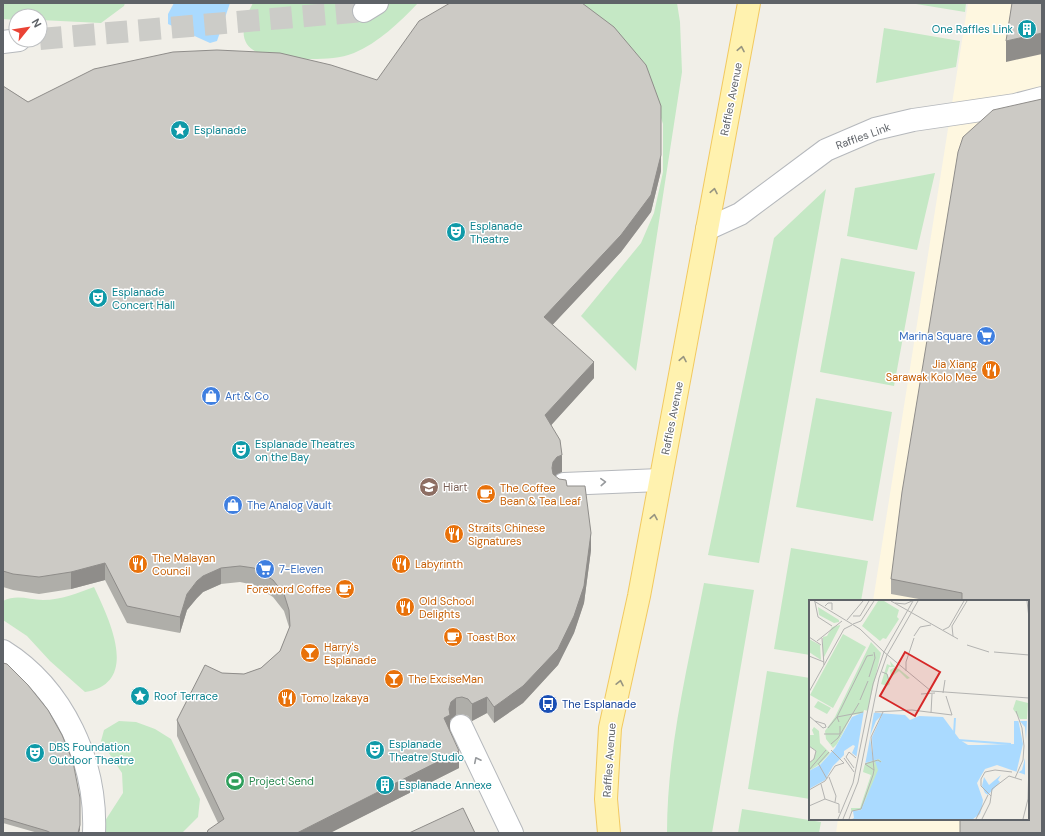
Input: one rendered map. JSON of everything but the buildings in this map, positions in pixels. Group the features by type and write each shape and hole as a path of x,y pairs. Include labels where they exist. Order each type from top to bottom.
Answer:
{"main road":[{"name":"Raffles Avenue","path":"608,833 606,799 610,728 639,596 749,3"}],"street":[{"name":"Raffles Link","path":"707,229 740,214 826,150 875,129 920,119 1015,105 1042,98"},
{"path":"564,484 660,480"},
{"path":"3,651 35,676 55,699 73,731 89,771 94,807 94,833"},
{"path":"461,726 512,833"}],"shaded area":[{"name":"Marina Square","path":"968,3 1042,3 1042,833 836,833 838,820 1029,820 1029,600 873,600"}],"green space":[{"path":"3,3 125,3 124,6 101,23 48,20 48,8 8,8 8,19 3,19"},
{"path":"253,3 418,3 380,38 363,49 341,57 327,59 299,59 271,57 251,49 246,42 244,32 246,19"},
{"path":"522,3 677,3 680,22 682,72 636,371 581,316 641,243 654,213 663,172 663,124 649,81"},
{"path":"910,3 966,3 965,12"},
{"path":"884,28 960,41 956,67 876,83"},
{"path":"935,173 917,250 847,236 855,188"},
{"path":"826,189 759,563 708,555 774,238"},
{"path":"841,258 915,272 894,386 820,372"},
{"path":"816,398 892,412 873,521 796,507"},
{"path":"791,548 868,561 861,600 809,600 809,655 774,649"},
{"path":"704,583 754,590 712,833 667,833 668,801 674,738"},
{"path":"94,587 113,632 116,648 116,663 112,676 102,686 85,692 50,661 27,636 3,620 3,601 13,598 43,600 56,599"},
{"path":"767,671 809,678 809,799 748,789"},
{"path":"119,721 136,722 155,729 171,739 200,799 198,817 182,833 103,833 103,824 123,793 122,773 101,741 104,730"},
{"path":"742,809 821,822 819,833 738,833"}],"water":[{"path":"174,3 230,3 217,41 210,43 168,24 168,14"}],"tunnel":[{"path":"48,38 364,11"}],"place":[{"name":"One Raffles Link","path":"1027,29"},
{"name":"Esplanade","path":"180,130"},
{"name":"Esplanade Theatre","path":"456,232"},
{"name":"Esplanade Concert Hall","path":"98,298"},
{"name":"Marina Square","path":"986,336"},
{"name":"Jia Xiang Sarawak Kolo Mee","path":"991,370"},
{"name":"Art & Co","path":"211,396"},
{"name":"Esplanade Theatres on the Bay","path":"241,450"},
{"name":"Hiart","path":"429,487"},
{"name":"The Coffee Bean & Tea Leaf","path":"486,494"},
{"name":"The Analog Vault","path":"233,505"},
{"name":"Straits Chinese Signatures","path":"454,534"},
{"name":"The Malayan Council","path":"138,564"},
{"name":"Labyrinth","path":"401,564"},
{"name":"7-Eleven","path":"265,569"},
{"name":"Foreword Coffee","path":"345,589"},
{"name":"Old School Delights","path":"405,607"},
{"name":"Toast Box","path":"453,637"},
{"name":"Harry's Esplanade","path":"310,653"},
{"name":"The ExciseMan","path":"394,679"},
{"name":"Roof Terrace","path":"140,696"},
{"name":"Tomo Izakaya","path":"287,698"},
{"name":"The Esplanade","path":"548,704"},
{"name":"Esplanade Theatre Studio","path":"375,750"},
{"name":"DBS Foundation Outdoor Theatre","path":"35,753"},
{"name":"Project Send","path":"235,781"},
{"name":"Esplanade Annexe","path":"385,785"}]}
